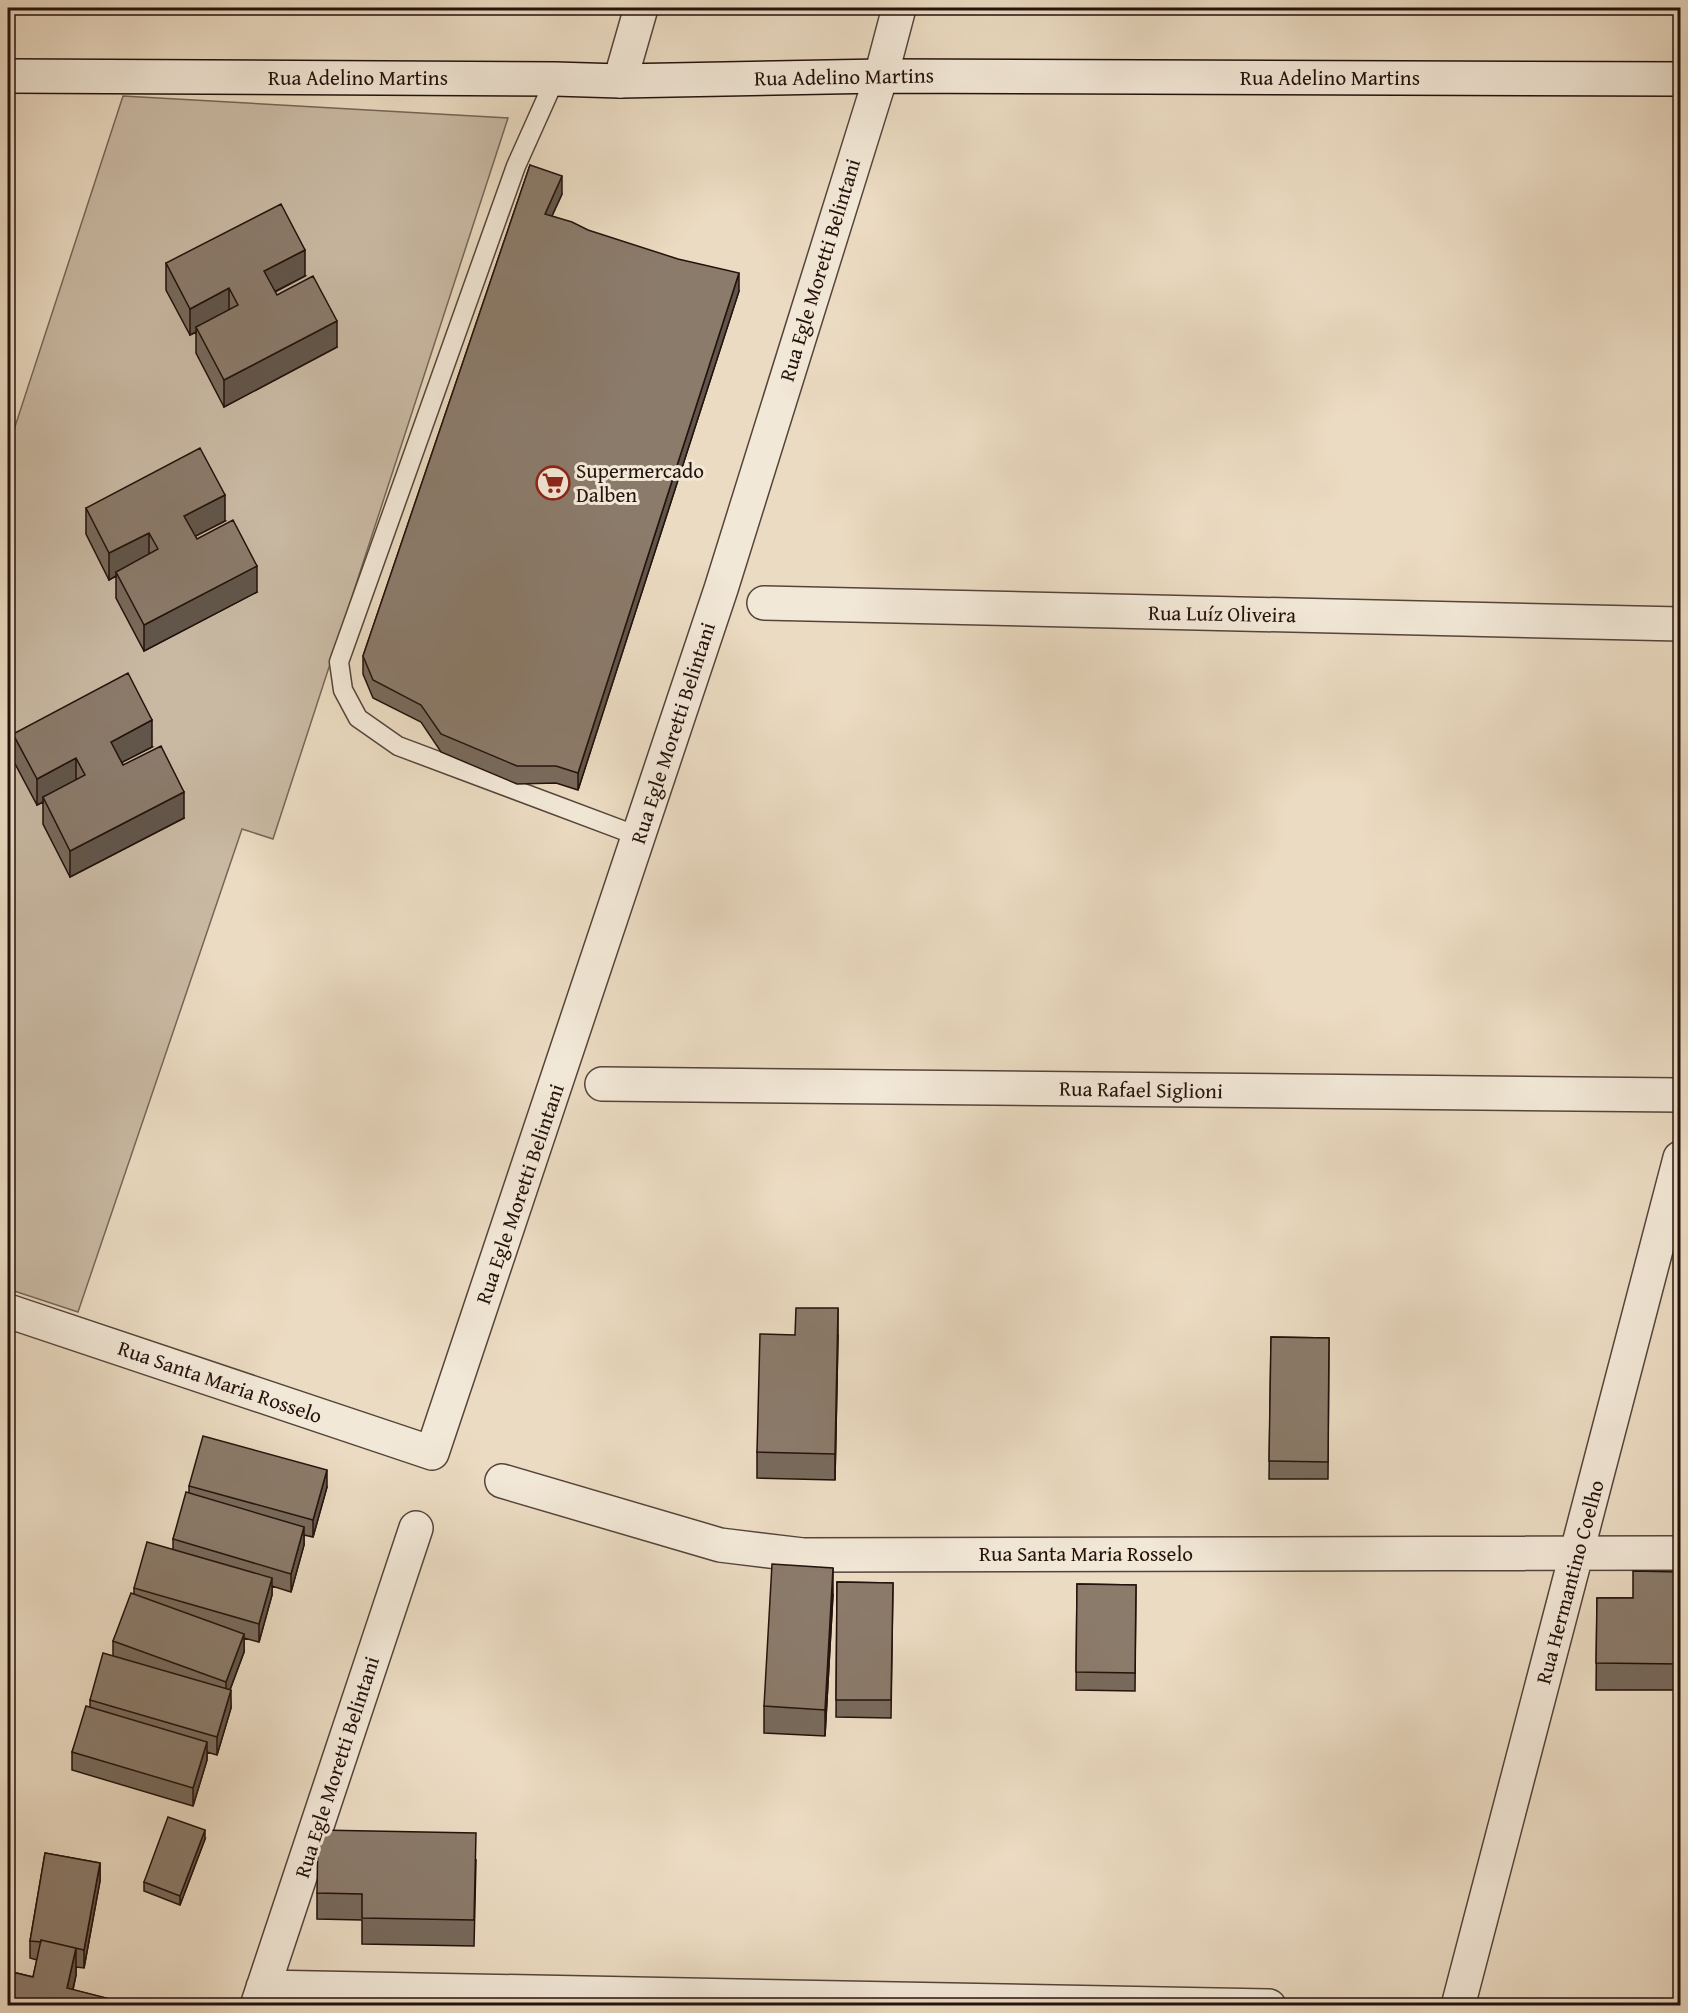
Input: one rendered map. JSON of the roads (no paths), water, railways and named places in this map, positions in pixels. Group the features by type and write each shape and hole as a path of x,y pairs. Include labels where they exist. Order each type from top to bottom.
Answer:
{"street":[{"path":"620,81 641,8"},
{"name":"Rua Egle Moretti Belintani","path":"432,1453 721,589 881,76 899,8"},
{"name":"Rua Adelino Martins","path":"8,76 620,81 881,76 1680,79"},
{"name":"Rua Luíz Oliveira","path":"764,603 1680,624"},
{"name":"Rua Rafael Siglioni","path":"602,1084 1680,1095"},
{"name":"Rua Hermantino Coelho","path":"1458,2006 1680,1158"},
{"name":"Rua Santa Maria Rosselo","path":"8,1311 432,1453"},
{"name":"Rua Santa Maria Rosselo","path":"502,1481 720,1545 803,1555 1680,1553"},
{"name":"Rua Egle Moretti Belintani","path":"260,1996 416,1528"},
{"path":"260,1996 1269,2006"}],"lane":[{"path":"555,79 516,166 339,662 343,690 358,718 398,746 638,836"}],"place":[{"name":"Supermercado Dalben","path":"553,483"}]}
